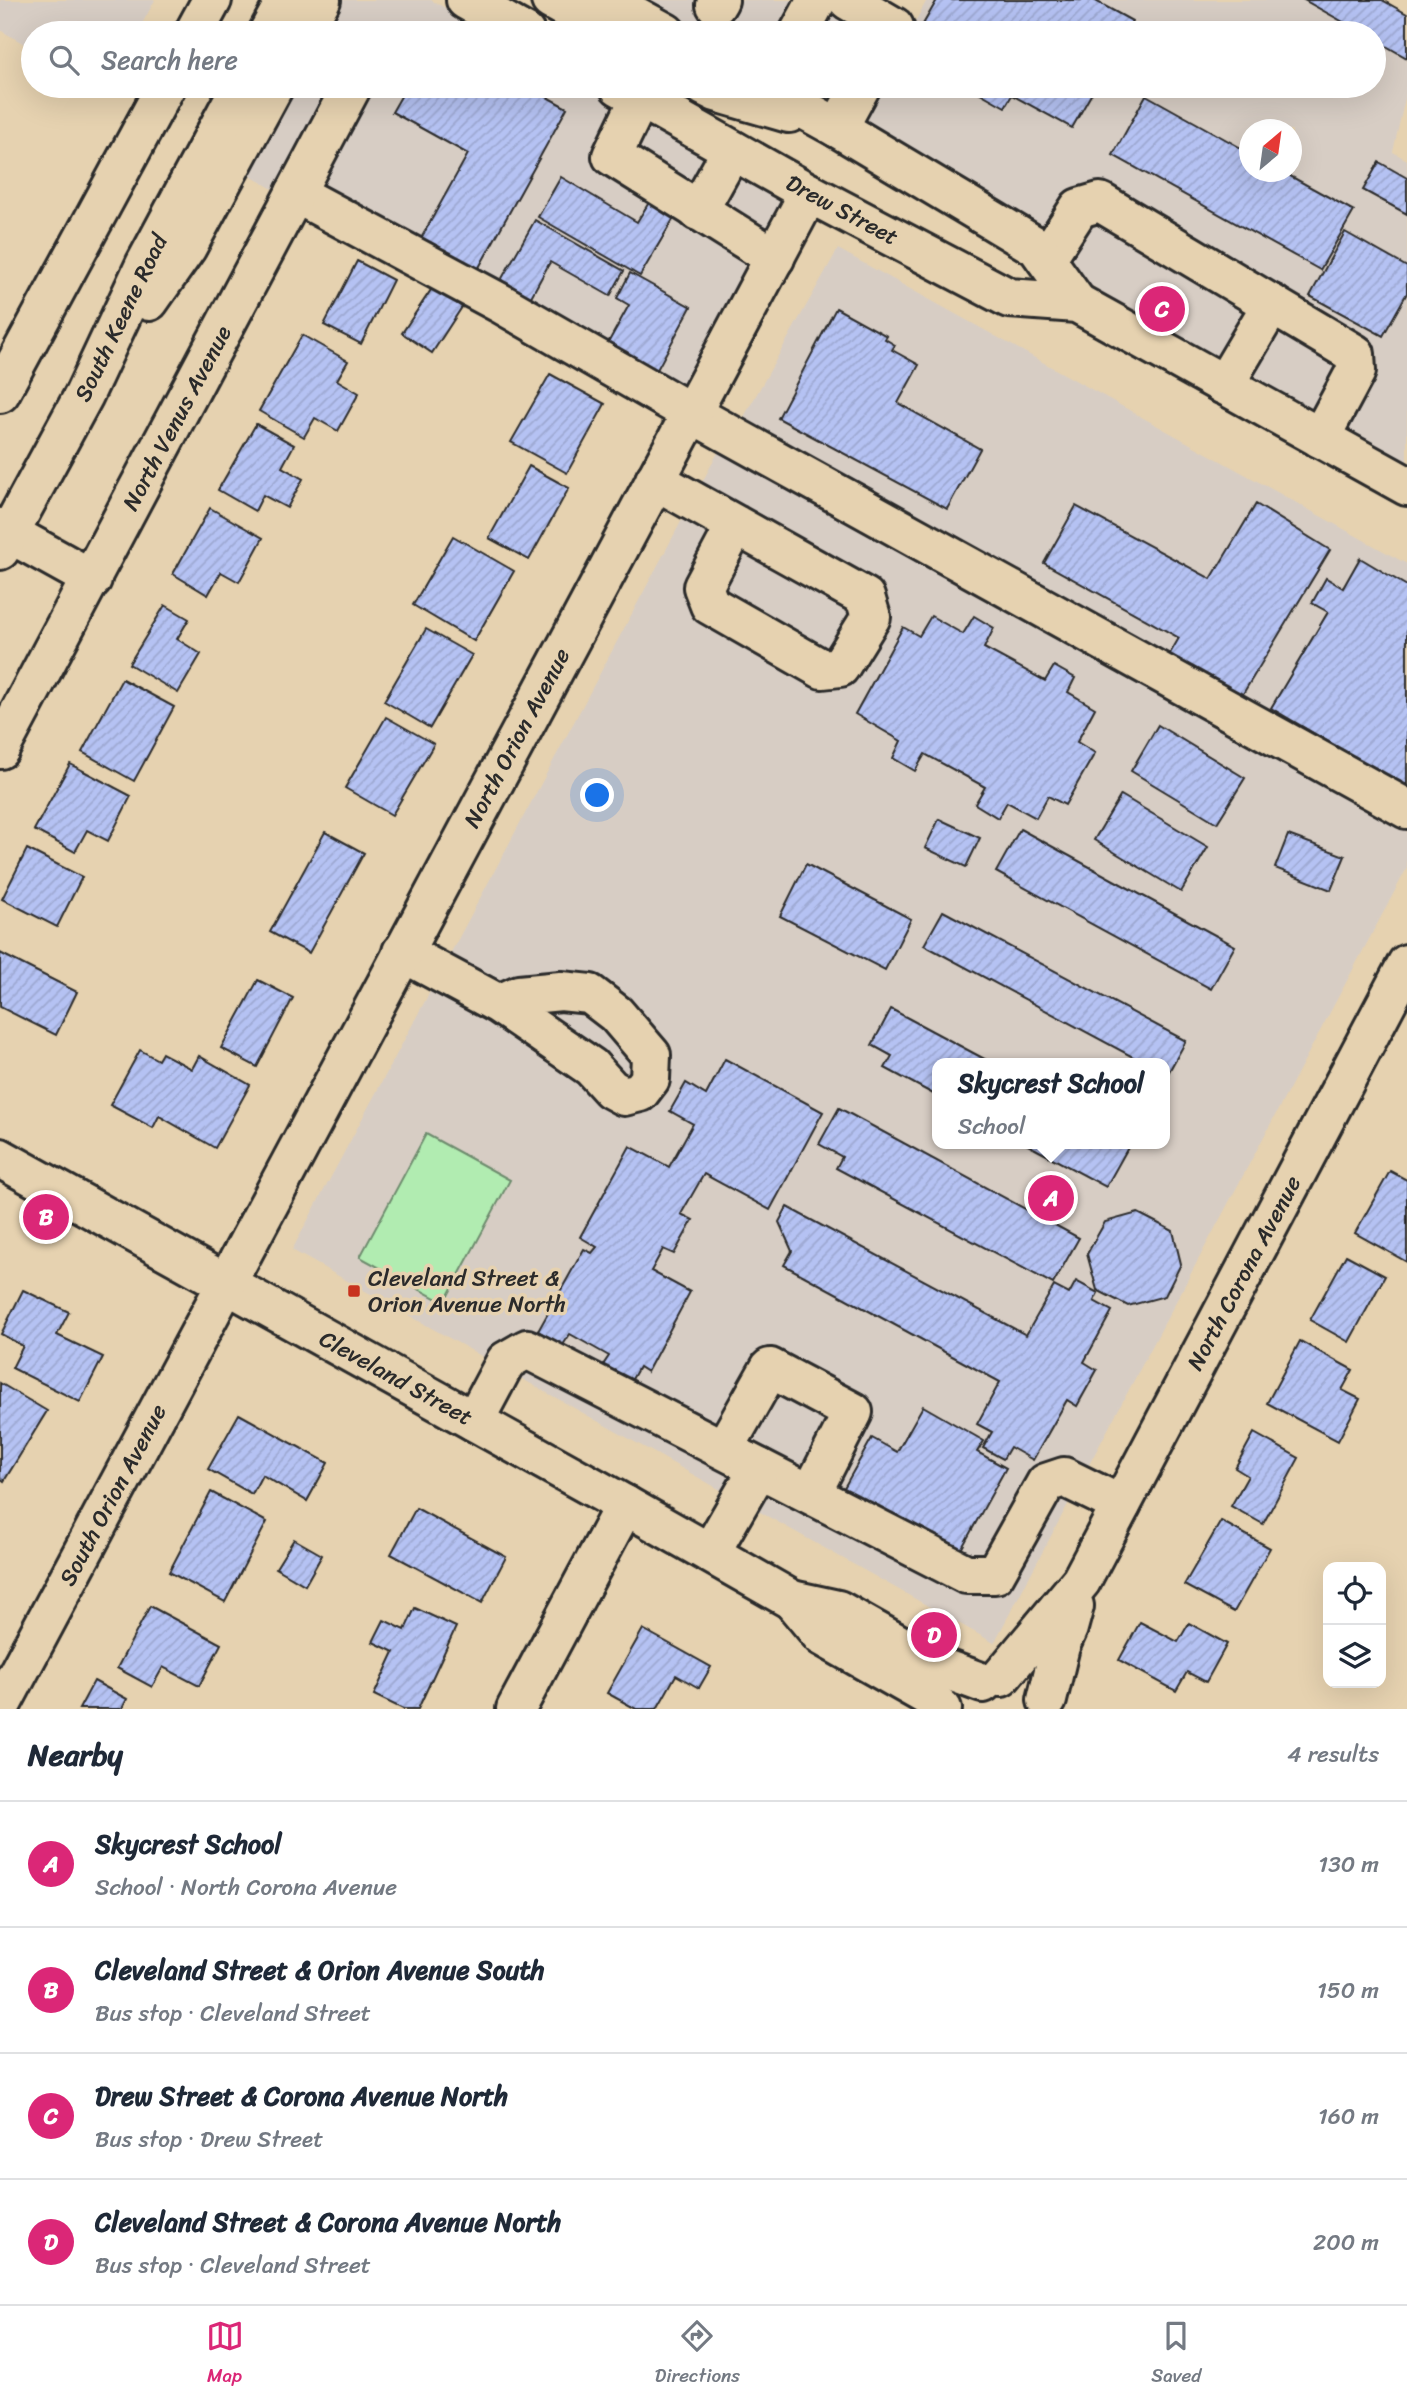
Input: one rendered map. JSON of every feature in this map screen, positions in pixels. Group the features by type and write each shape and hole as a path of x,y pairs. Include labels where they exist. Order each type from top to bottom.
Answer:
{"street":[{"path":"201,21 212,0"},
{"path":"249,21 260,0"},
{"path":"275,21 286,0"},
{"path":"310,21 321,0"},
{"path":"466,0 504,21"},
{"path":"551,0 616,10 640,21"},
{"path":"806,21 817,0"},
{"path":"848,0 898,20"},
{"path":"0,393 160,98"},
{"path":"84,395 127,249 208,98"},
{"name":"South Keene Road","path":"3,537 84,395 145,265 234,98"},
{"path":"84,395 187,247 268,98"},
{"name":"North Venus Avenue","path":"0,749 346,98"},
{"path":"627,98 612,156 775,258"},
{"name":"Drew Street","path":"640,98 808,193 1009,298 1077,303 1407,486"},
{"path":"736,98 838,128 854,98"},
{"name":"Drew Street","path":"784,98 1037,247 1077,303"},
{"path":"698,211 732,150"},
{"path":"295,192 500,303 691,413 1407,809"},
{"name":"North Orion Avenue","path":"225,1284 808,193"},
{"path":"1046,259 1079,208 1100,201 1356,354 1356,371 1320,438"},
{"path":"1224,384 1272,304"},
{"path":"655,480 736,525"},
{"path":"3,537 92,579"},
{"path":"402,952 499,1004"},
{"name":"North Corona Avenue","path":"1049,1704 1059,1646 1068,1628 1081,1581 1407,964"},
{"name":"Cleveland Street","path":"0,1158 792,1600 838,1610 982,1690 1027,1682 1038,1689 1049,1704"},
{"name":"South Orion Avenue","path":"0,1707 225,1284"},
{"path":"474,1421 506,1361 527,1349 966,1574 995,1574 1046,1483 1064,1477 1121,1505"},
{"path":"724,1449 770,1368 853,1412 811,1494"},
{"path":"709,1553 760,1468"},
{"path":"516,1709 625,1505"},
{"name":"North Corona Avenue","path":"982,1690 1081,1581"},
{"name":"Cleveland Street","path":"792,1600 822,1636 926,1695 942,1709"}],"shaded area":[{"path":"0,0 155,0 144,21 21,21 21,42 0,30"},
{"path":"341,0 431,0 469,21 375,21 370,18 368,21 328,21"},
{"path":"644,0 891,0 880,21 682,21"},
{"path":"927,0 1356,0 1407,28 1407,89 1393,152 1407,160 1407,467 1094,292 1095,287 1086,286 860,120 872,98 1386,98 1386,21 916,21"},
{"path":"286,98 328,98 278,192 245,173"},
{"path":"363,98 604,98 787,201 670,419 305,208"},
{"path":"838,249 1407,564 1407,800 740,424"},
{"path":"722,445 1407,829 1407,868 994,1643 292,1250"}],"green space":[{"path":"426,1134 510,1180 444,1303 360,1257"}],"building":[{"path":"937,0 1094,0 1132,21 925,21"},
{"path":"1304,0 1382,0 1407,14 1407,58 1386,46 1386,21 1342,21"},
{"path":"400,98 549,98 567,108 471,282 414,251 468,154 392,112"},
{"path":"989,98 1010,98 1005,107"},
{"path":"1017,98 1089,98 1072,128"},
{"path":"1144,98 1151,98 1239,147 1239,182 1301,182 1354,211 1320,270 1113,155"},
{"path":"1379,162 1407,178 1407,214 1363,190"},
{"path":"561,177 637,222 656,191 681,206 640,276 538,217"},
{"path":"535,220 624,271 610,296 550,262 526,306 496,289"},
{"path":"1345,232 1407,267 1407,293 1383,336 1310,296"},
{"path":"357,261 393,280 361,344 324,325"},
{"path":"630,273 691,307 652,379 603,352 629,305 617,298"},
{"path":"433,287 462,307 432,353 402,333"},
{"path":"836,308 887,336 885,339 895,345 892,350 919,365 898,403 980,449 947,509 778,418"},
{"path":"302,335 348,361 337,380 359,393 338,431 315,418 304,437 259,411"},
{"path":"550,374 605,404 567,473 511,442"},
{"path":"256,424 294,445 282,467 303,479 287,508 263,495 255,511 218,490"},
{"path":"529,466 569,488 529,560 489,538"},
{"path":"1256,504 1330,550 1235,707 1164,664 1179,638 1044,563 1076,506 1211,579"},
{"path":"210,508 263,538 239,582 221,572 208,595 173,574"},
{"path":"453,536 514,571 474,641 413,605"},
{"path":"1360,558 1407,586 1407,788 1271,708 1328,612 1312,603 1326,578 1343,588"},
{"path":"165,605 189,619 177,639 201,654 178,693 129,664"},
{"path":"931,616 963,634 974,616 994,628 984,648 1045,681 1054,666 1075,678 1068,692 1095,708 1077,742 1095,753 1065,805 1048,796 1036,818 1007,802 998,818 975,804 985,787 925,754 915,771 893,758 901,741 855,714 903,627 919,636"},
{"path":"426,629 472,655 430,728 384,701"},
{"path":"122,679 174,707 134,781 82,752"},
{"path":"386,717 434,744 392,815 345,788"},
{"path":"1158,725 1245,778 1217,823 1131,771"},
{"path":"70,764 131,796 108,841 87,830 75,852 34,830"},
{"path":"1121,795 1208,847 1181,892 1094,840"},
{"path":"939,819 980,838 966,867 925,848"},
{"path":"1020,829 1235,946 1211,989 996,872"},
{"path":"325,832 364,853 309,953 270,932"},
{"path":"1288,835 1345,856 1331,890 1275,868"},
{"path":"27,849 82,877 57,927 2,899"},
{"path":"806,864 911,919 885,970 780,916"},
{"path":"943,911 1186,1041 1170,1070 1170,1058 1135,1058 924,945"},
{"path":"0,953 77,992 56,1035 0,1007"},
{"path":"258,980 293,998 257,1067 221,1048"},
{"path":"891,1009 983,1058 932,1058 932,1093 885,1068 892,1056 872,1045"},
{"path":"140,1050 158,1060 162,1053 192,1069 199,1056 250,1085 215,1148 159,1116 153,1128 110,1105"},
{"path":"725,1059 823,1112 770,1210 704,1174 681,1214 693,1220 674,1254 663,1249 651,1271 690,1292 647,1372 639,1367 631,1381 603,1365 609,1356 570,1334 563,1345 538,1331 584,1249 592,1253 597,1247 580,1237 630,1146 669,1167 693,1124 670,1111 686,1083 706,1095"},
{"path":"839,1108 1079,1238 1053,1284 836,1168 842,1157 819,1144"},
{"path":"1035,1149 1127,1149 1106,1187"},
{"path":"1390,1171 1407,1180 1407,1262 1355,1233"},
{"path":"787,1207 1026,1335 1054,1286 1069,1294 1076,1281 1098,1293 1094,1301 1112,1311 1084,1362 1097,1370 1077,1406 1067,1400 1033,1460 1010,1447 1003,1459 983,1448 992,1432 977,1424 1000,1382 784,1265 792,1251 779,1222"},
{"path":"1138,1213 1173,1231 1181,1264 1165,1296 1128,1306 1097,1290 1087,1254 1105,1222"},
{"path":"1346,1255 1385,1276 1349,1342 1310,1320"},
{"path":"23,1290 69,1312 57,1335 103,1357 80,1402 12,1368 23,1346 1,1334"},
{"path":"1300,1341 1353,1370 1342,1390 1360,1399 1338,1441 1267,1403"},
{"path":"0,1383 47,1411 4,1481 0,1478"},
{"path":"923,1406 984,1441 977,1452 1006,1468 958,1555 841,1493 872,1438 897,1452"},
{"path":"239,1414 328,1463 307,1501 262,1475 252,1494 208,1469"},
{"path":"1254,1433 1299,1458 1263,1524 1231,1506 1248,1476 1235,1468"},
{"path":"211,1492 267,1522 225,1602 169,1572"},
{"path":"416,1508 506,1557 482,1603 391,1554"},
{"path":"1221,1521 1270,1548 1234,1612 1184,1585"},
{"path":"294,1539 322,1555 305,1585 276,1568"},
{"path":"150,1606 221,1644 199,1686 163,1667 152,1687 117,1668"},
{"path":"415,1608 456,1627 418,1709 403,1709 374,1695 394,1652 373,1642 384,1620 405,1630"},
{"path":"1140,1622 1178,1642 1189,1623 1227,1644 1206,1682 1187,1672 1176,1691 1119,1660"},
{"path":"643,1629 711,1667 699,1688 676,1675 657,1709 636,1709 607,1693"},
{"path":"94,1681 127,1699 122,1709 79,1709"}],"place":[{"name":"Drew Street & Corona Avenue North","path":"1162,309"},
{"name":"Skycrest School","path":"1051,1198"},
{"name":"Cleveland Street & Orion Avenue South","path":"46,1217"},
{"name":"Cleveland Street & Orion Avenue North","path":"354,1291"},
{"name":"Cleveland Street & Corona Avenue North","path":"934,1635"}]}
